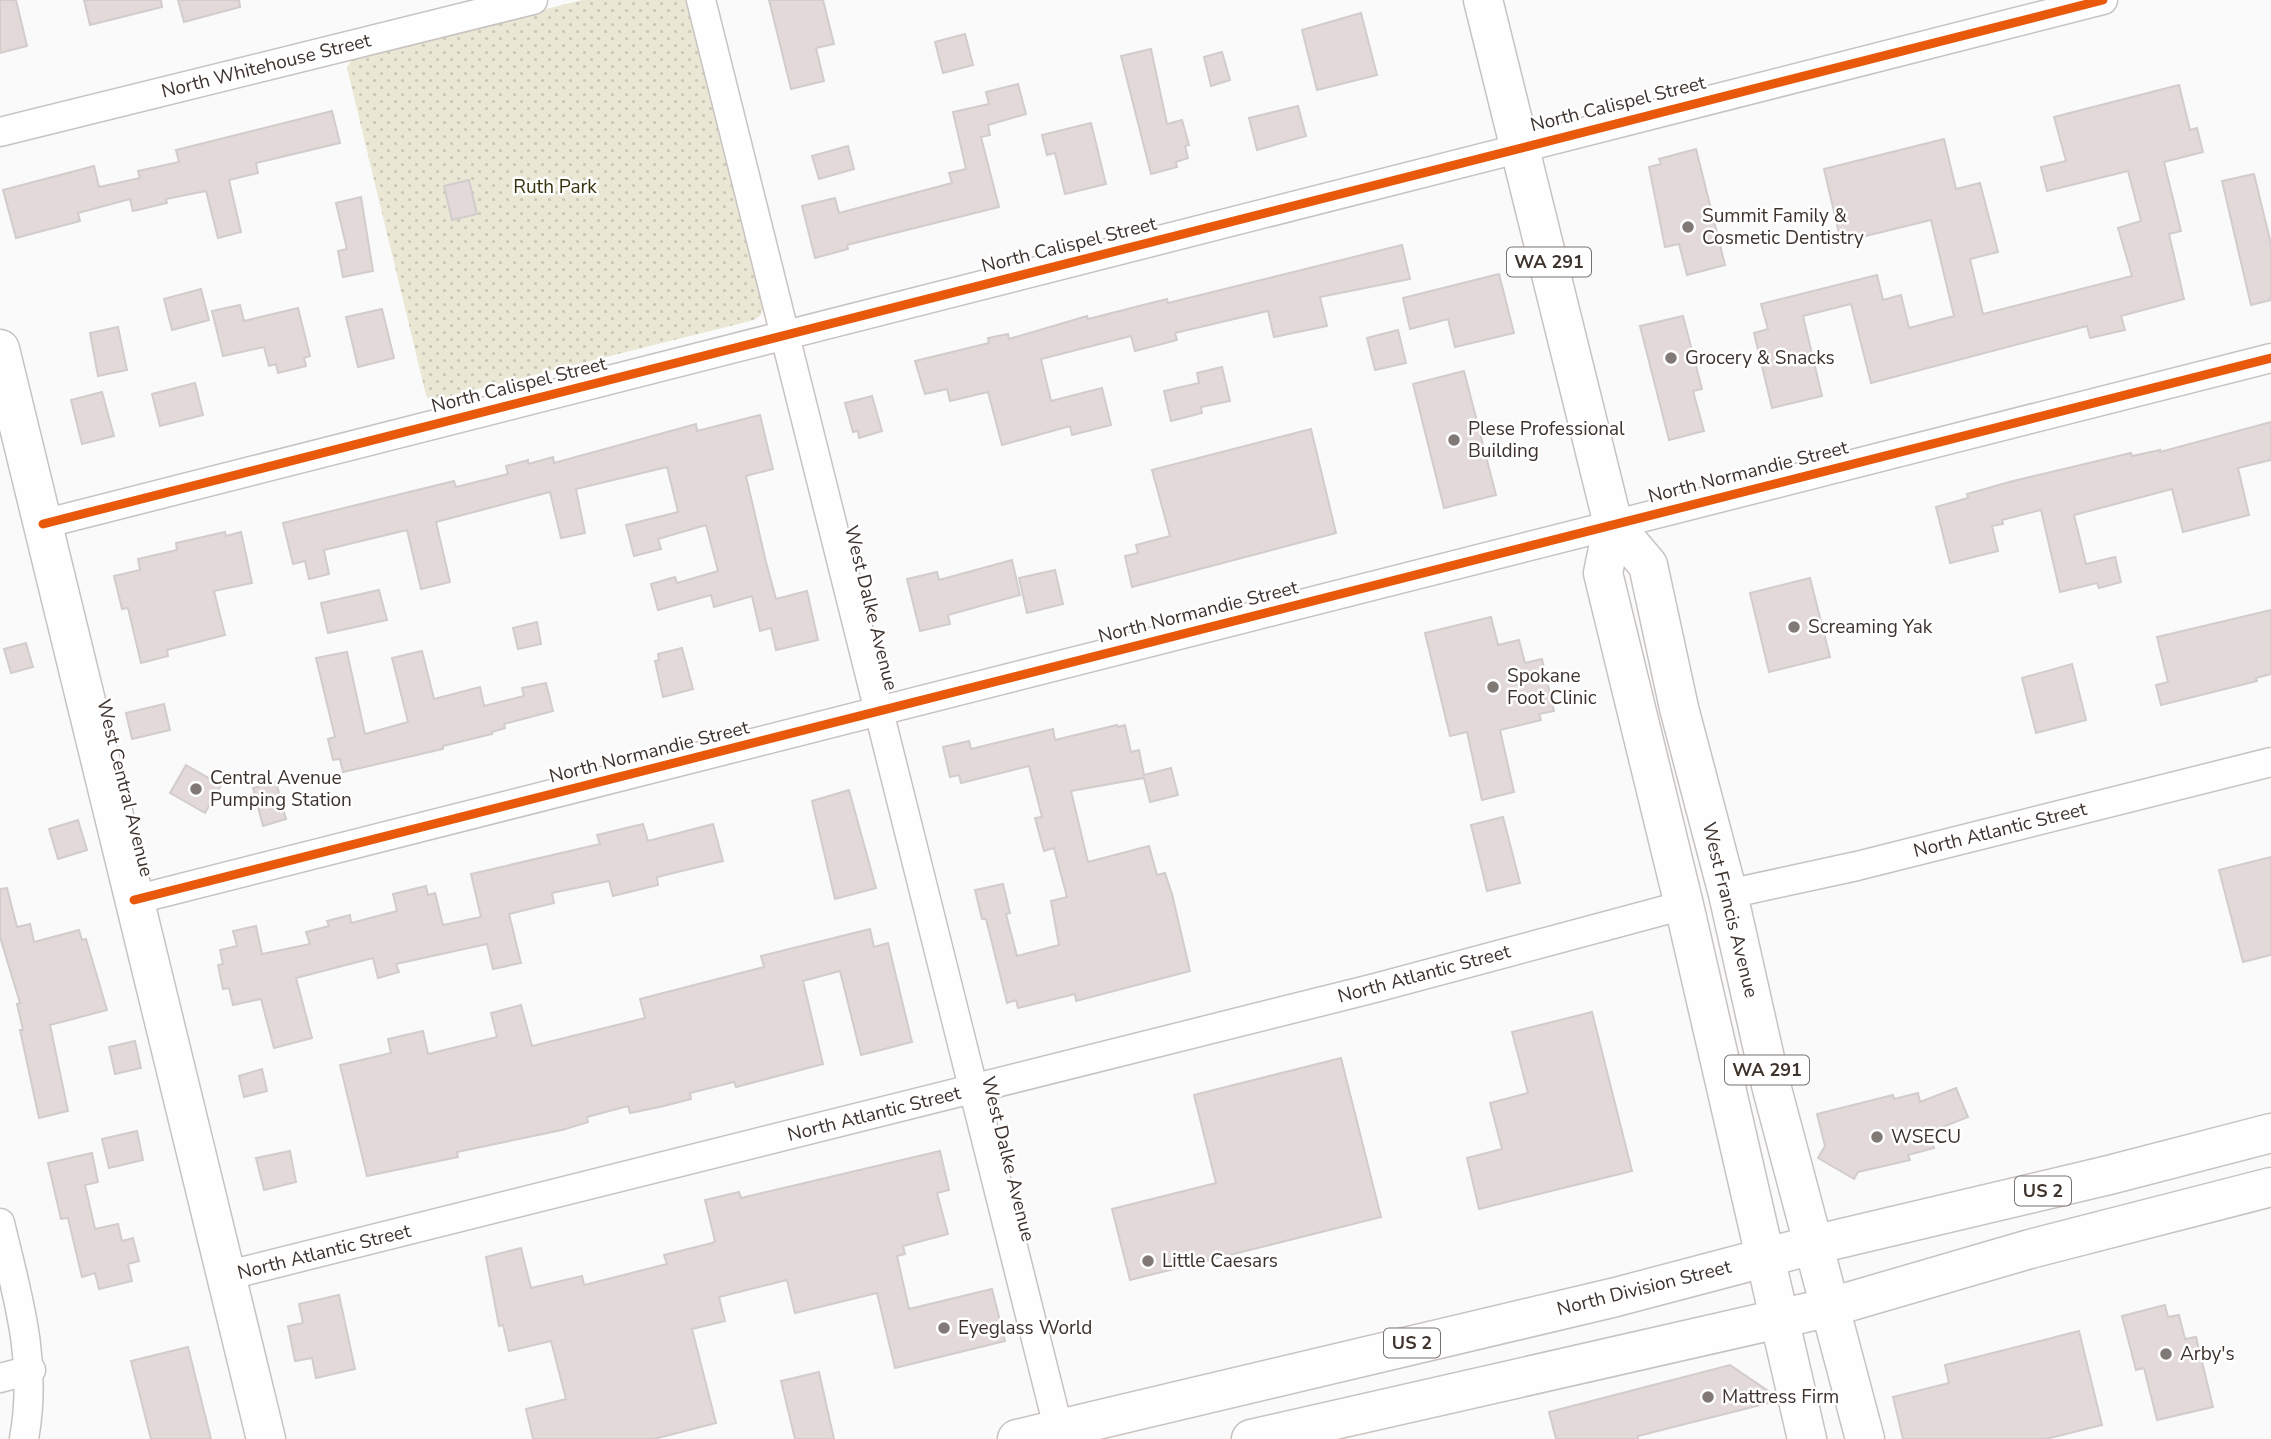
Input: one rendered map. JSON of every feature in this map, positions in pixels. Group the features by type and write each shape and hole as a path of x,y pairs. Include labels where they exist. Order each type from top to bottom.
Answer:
{"main road":[{"name":"West Francis Avenue","path":"1483,0 1613,524 1603,573 1684,905 1807,1439"},
{"name":"West Central Avenue","path":"0,349 267,1439"},
{"name":"West Francis Avenue","path":"1613,524 1648,565 1679,708 1728,894 1771,1085 1865,1439"},
{"name":"North Division Street","path":"1017,1439 1059,1434 2271,1133"},
{"path":"1251,1439 1831,1307 2030,1249 2271,1187"}],"street":[{"name":"North Whitehouse Street","path":"0,132 533,0"},
{"name":"West Dalke Avenue","path":"701,0 1059,1434"},
{"name":"North Calispel Street","path":"43,523 2103,0"},
{"name":"North Normandie Street","path":"134,900 2271,358"},
{"name":"North Atlantic Street","path":"1728,894 1857,866 2271,762"},
{"name":"North Atlantic Street","path":"226,1276 973,1089 1684,905"},
{"path":"0,1223 23,1318 31,1370 24,1439"},
{"path":"0,1378 31,1370"}],"green space":[{"name":"Ruth Park","path":"582,0 688,0 763,306 761,315 754,320 430,401 426,395 347,68 353,57"}],"building":[{"path":"0,0 16,0 27,46 0,53"},
{"path":"84,0 161,0 162,7 90,25"},
{"path":"178,0 239,0 240,7 184,22"},
{"path":"769,0 823,0 834,44 816,48 824,81 791,89"},
{"path":"1361,13 1377,75 1317,90 1302,30"},
{"path":"965,34 973,65 943,73 935,42"},
{"path":"1151,49 1167,124 1182,120 1189,145 1185,146 1188,158 1176,162 1177,167 1151,174 1121,56"},
{"path":"1222,52 1230,80 1211,86 1204,57"},
{"path":"1018,84 1026,114 988,125 990,135 981,137 999,207 847,245 848,249 815,258 802,206 835,198 839,213 952,183 949,173 966,169 953,112 989,104 986,92"},
{"path":"2179,85 2190,130 2197,128 2203,152 2164,162 2181,231 2169,234 2184,299 2121,316 2125,330 2090,338 2087,326 1871,383 1851,304 1803,316 1822,396 1772,408 1754,333 1768,329 1761,304 1877,275 1883,300 1901,295 1909,328 1954,316 1931,220 1841,242 1824,169 1944,139 1956,189 1980,183 1998,252 1970,259 1983,314 2132,276 2118,228 2141,221 2128,171 2047,191 2041,167 2066,161 2054,117"},
{"path":"1298,106 1306,136 1257,150 1249,118"},
{"path":"332,111 340,143 256,163 258,173 229,180 241,232 218,238 206,191 166,199 167,203 133,211 130,199 78,213 80,221 16,238 3,190 94,166 99,187 140,178 138,171 179,162 176,150"},
{"path":"1091,123 1106,184 1065,194 1055,153 1047,155 1042,135"},
{"path":"848,146 854,169 819,179 812,156"},
{"name":"Summit Family & Cosmetic Dentistry","path":"1696,149 1725,265 1687,275 1679,244 1665,247 1649,167 1661,164 1659,159"},
{"path":"2254,174 2271,244 2271,300 2251,305 2222,181"},
{"path":"469,180 477,214 452,220 444,186"},
{"path":"361,197 373,271 343,277 338,251 347,249 336,203"},
{"path":"1402,245 1410,279 1320,297 1327,326 1274,337 1268,311 1175,333 1177,340 1135,351 1131,336 1041,359 1051,401 1102,388 1111,425 1072,435 1070,426 1002,445 988,392 950,401 947,389 925,394 915,361 989,343 988,338 1008,334 1009,339 1087,316 1088,319 1167,299 1168,303"},
{"path":"1499,274 1514,333 1455,347 1448,319 1410,329 1403,298"},
{"path":"201,289 209,320 172,330 164,299"},
{"path":"240,305 244,321 298,308 310,356 304,358 306,366 278,373 276,364 269,366 264,347 223,356 212,311"},
{"path":"382,309 394,358 358,367 346,317"},
{"name":"Grocery & Snacks","path":"1683,316 1702,389 1693,391 1704,431 1669,440 1640,326"},
{"path":"118,327 127,370 98,376 90,333"},
{"path":"1398,330 1406,363 1375,370 1367,338"},
{"path":"1222,367 1230,401 1201,407 1202,413 1171,421 1164,391 1199,383 1197,373"},
{"name":"Plese Professional Building","path":"1464,371 1496,495 1444,508 1413,384"},
{"path":"195,383 203,415 160,426 152,394"},
{"path":"102,392 114,436 82,444 71,400"},
{"path":"872,396 882,431 859,438 858,431 853,432 845,403"},
{"path":"760,415 773,469 746,476 766,562 776,599 807,591 818,640 776,650 771,628 760,631 752,596 714,607 711,595 658,610 651,584 675,577 677,583 718,571 706,525 658,539 661,549 634,556 626,525 678,512 667,467 576,489 585,533 561,538 550,492 436,522 450,582 421,589 407,530 324,550 329,574 309,579 305,561 293,564 283,523 454,481 456,487 508,474 506,466 528,460 528,464 553,457 554,463 696,424 697,431"},
{"path":"2271,422 2271,460 2238,468 2249,515 2183,532 2172,489 2074,515 2086,564 2115,557 2121,582 2099,588 2097,583 2060,592 2041,510 2002,520 2003,524 1992,526 1998,551 1950,563 1936,507 1968,498 1967,494 2013,481 2131,453 2132,456 2160,452"},
{"path":"1311,429 1336,533 1132,587 1125,556 1138,553 1136,545 1170,536 1152,470"},
{"path":"225,532 226,536 241,532 252,583 214,591 225,635 167,650 168,656 141,663 128,608 122,609 114,576 140,570 138,559 177,550 176,543"},
{"path":"1012,560 1020,595 948,615 950,624 920,631 907,579 937,572 939,580"},
{"path":"1055,570 1063,604 1027,613 1019,578"},
{"name":"Screaming Yak","path":"1810,578 1830,657 1769,672 1750,593"},
{"path":"379,590 387,620 328,633 321,603"},
{"path":"2271,610 2271,674 2256,678 2257,681 2161,705 2156,685 2168,682 2157,637"},
{"name":"Spokane Foot Clinic","path":"1491,617 1498,645 1519,640 1525,663 1542,659 1554,711 1539,714 1541,720 1500,730 1514,792 1482,800 1467,732 1450,736 1425,633"},
{"path":"537,622 541,644 518,649 513,628"},
{"path":"26,643 33,667 11,673 4,649"},
{"path":"682,648 693,689 663,697 655,661 659,660 658,654"},
{"path":"422,651 434,699 480,687 484,706 524,696 522,688 546,683 553,711 504,724 505,728 492,734 443,746 443,749 343,772 340,759 333,760 328,739 335,737 316,658 347,652 365,734 408,722 392,658"},
{"path":"2072,664 2086,720 2036,733 2022,678"},
{"path":"164,704 170,730 132,739 126,713"},
{"path":"1125,725 1131,752 1139,750 1144,775 1171,768 1178,795 1150,802 1144,778 1071,791 1088,862 1149,846 1157,875 1165,873 1172,894 1190,971 1076,1001 1075,994 1018,1008 1016,1000 1007,1003 986,919 982,919 975,890 1003,884 1010,913 1006,914 1017,956 1059,945 1051,901 1067,897 1054,848 1044,851 1035,818 1042,817 1029,766 961,783 959,775 950,777 943,747 969,741 971,749 1053,729 1055,740"},
{"name":"Central Avenue Pumping Station","path":"186,765 221,785 205,813 170,793"},
{"path":"276,782 286,819 263,826 253,788"},
{"path":"849,790 876,888 835,899 812,801"},
{"path":"1503,817 1520,883 1487,891 1471,825"},
{"path":"78,820 87,850 58,859 49,829"},
{"path":"643,824 648,841 713,824 723,861 657,877 658,885 613,896 609,881 552,893 554,903 509,914 521,963 493,969 487,944 396,964 399,972 378,978 373,958 296,978 312,1038 274,1048 261,999 233,1005 229,988 223,989 218,965 223,964 220,950 237,946 233,931 256,926 262,954 310,944 306,932 329,926 327,921 350,915 351,923 397,911 393,894 426,886 428,895 435,893 443,925 481,917 471,874 600,844 597,835"},
{"path":"2271,857 2271,955 2243,962 2219,870"},
{"path":"7,888 17,927 30,924 34,942 79,930 82,940 86,939 107,1010 50,1025 68,1111 39,1118 20,1030 23,1030 17,1004 20,1003 0,937 0,889"},
{"path":"870,929 874,947 888,943 912,1042 861,1055 840,971 803,981 823,1064 736,1087 734,1082 690,1093 691,1099 664,1106 630,1113 628,1106 587,1117 588,1122 562,1130 457,1152 458,1157 367,1176 340,1065 391,1053 388,1039 423,1031 428,1054 497,1037 491,1013 521,1005 532,1046 645,1018 640,999 764,967 761,956"},
{"path":"1592,1012 1632,1171 1479,1209 1467,1158 1502,1149 1490,1103 1528,1093 1512,1032"},
{"path":"135,1041 141,1068 115,1074 109,1047"},
{"path":"1341,1058 1381,1217 1130,1280 1112,1209 1216,1183 1194,1095"},
{"path":"262,1069 267,1091 244,1097 239,1076"},
{"name":"WSECU","path":"1956,1088 1968,1117 1930,1132 1934,1148 1908,1155 1910,1160 1858,1172 1854,1179 1818,1158 1825,1146 1817,1114 1893,1095 1894,1099 1918,1093 1920,1102"},
{"path":"137,1131 143,1160 109,1168 102,1139"},
{"path":"290,1151 296,1182 264,1190 256,1158"},
{"path":"940,1151 949,1190 937,1193 948,1234 903,1246 905,1254 897,1256 909,1309 992,1289 1005,1341 895,1368 877,1293 795,1313 787,1280 719,1297 725,1321 692,1329 716,1423 654,1439 533,1439 526,1409 566,1399 551,1341 509,1351 503,1325 499,1326 486,1257 521,1248 531,1288 582,1276 584,1285 667,1264 664,1255 715,1241 705,1200 739,1192 741,1198"},
{"path":"92,1153 98,1182 85,1185 95,1229 118,1224 122,1241 133,1238 139,1261 128,1264 132,1281 99,1289 95,1273 82,1277 68,1218 61,1219 48,1163"},
{"path":"339,1295 355,1369 316,1378 312,1358 295,1361 288,1326 303,1323 299,1304"},
{"name":"Arby's","path":"2165,1305 2168,1317 2179,1315 2185,1339 2196,1337 2213,1407 2157,1420 2144,1368 2136,1370 2122,1316"},
{"path":"2079,1331 2102,1425 2046,1439 1903,1439 1893,1397 1949,1383 1945,1365"},
{"path":"188,1347 211,1439 151,1439 131,1361"},
{"path":"1730,1365 1774,1395 1776,1401 1638,1436 1638,1439 1556,1439 1549,1412"},
{"path":"819,1372 834,1439 795,1439 781,1381"}],"cycle path":[{"path":"43,524 2103,0"},
{"path":"134,900 2271,358"}],"place":[{"name":"Summit Family & Cosmetic Dentistry","path":"1688,227"},
{"name":"Grocery & Snacks","path":"1671,358"},
{"name":"Plese Professional Building","path":"1454,440"},
{"name":"Screaming Yak","path":"1794,627"},
{"name":"Spokane Foot Clinic","path":"1493,687"},
{"name":"Central Avenue Pumping Station","path":"196,789"},
{"name":"WSECU","path":"1877,1137"},
{"name":"Little Caesars","path":"1148,1261"},
{"name":"Eyeglass World","path":"944,1328"},
{"name":"Arby's","path":"2166,1354"},
{"name":"Mattress Firm","path":"1708,1397"}]}
